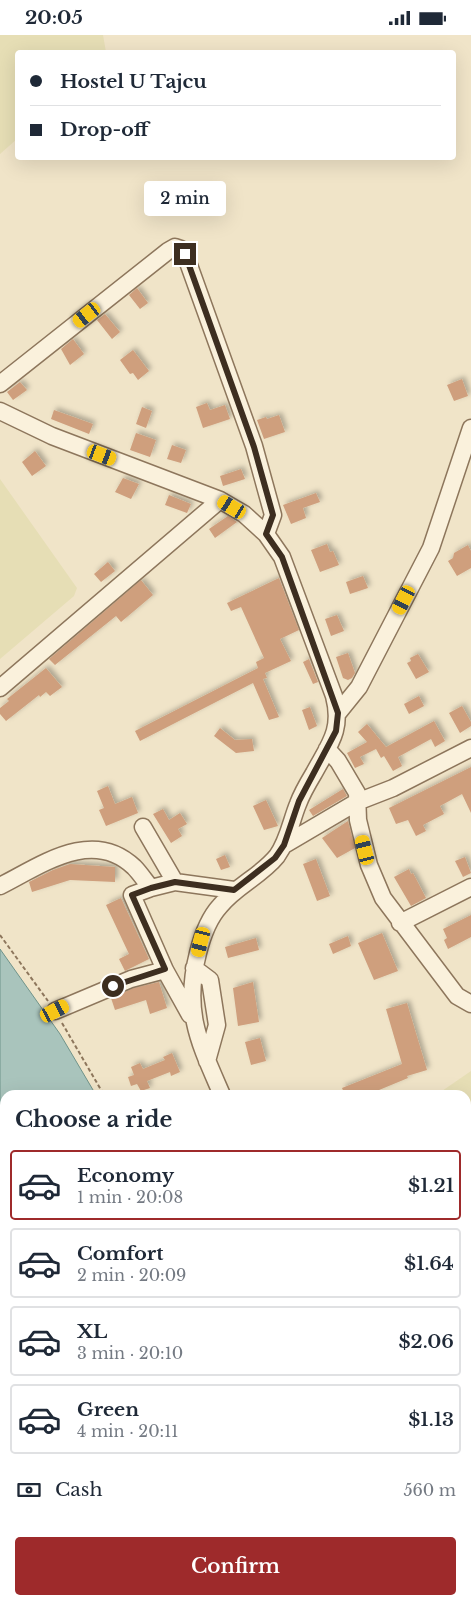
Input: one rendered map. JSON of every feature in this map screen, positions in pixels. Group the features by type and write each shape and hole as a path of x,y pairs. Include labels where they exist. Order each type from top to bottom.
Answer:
{"street":[{"path":"0,384 168,251 175,247 181,249 185,254 254,447 273,515 266,534"},
{"path":"0,411 52,436 220,500 244,514 266,534 282,557 338,713 336,731 299,801 284,845 275,858 234,890 218,907 209,921 194,968 191,995 192,1019"},
{"path":"338,713 359,687 431,547 471,428"},
{"path":"0,688 220,500"},
{"path":"284,845 357,802 393,788 471,748"},
{"path":"327,749 338,761 356,793 358,819 369,865 383,898 457,997 471,1004"},
{"path":"143,827 175,882"},
{"path":"0,886 66,853 84,848 100,849 117,855 133,866 151,888"},
{"path":"220,1090 192,1019 165,969 132,895 175,882 234,890"},
{"path":"400,923 471,887"},
{"path":"194,968 210,980 218,1025 207,1061"},
{"path":"55,1011 131,979 165,969"}],"shaded area":[{"path":"0,35 103,35 106,50 15,50 15,141 0,154"},
{"path":"0,479 77,588 74,596 0,659"},
{"path":"471,1071 471,1090 443,1090"}],"water":[{"path":"0,949 60,1034 93,1090 0,1090"}],"building":[{"path":"137,288 148,303 140,309 129,295"},
{"path":"105,314 120,332 112,339 97,320"},
{"path":"73,339 84,354 70,365 61,349"},
{"path":"133,350 149,371 138,380 133,373 130,374 120,360"},
{"path":"462,379 468,396 454,401 447,385"},
{"path":"20,382 27,390 13,400 7,392"},
{"path":"207,403 210,410 225,405 230,419 203,428 196,407"},
{"path":"142,407 152,411 146,428 136,424"},
{"path":"54,410 93,424 89,434 51,419"},
{"path":"279,415 285,432 264,439 257,420"},
{"path":"136,433 156,440 150,457 130,450"},
{"path":"172,445 186,450 181,463 167,459"},
{"path":"35,451 46,466 32,476 22,462"},
{"path":"241,469 245,479 223,486 220,476"},
{"path":"123,478 139,484 131,499 115,492"},
{"path":"316,493 320,502 303,508 306,518 291,524 283,505"},
{"path":"169,495 191,504 187,513 165,505"},
{"path":"228,516 237,522 215,538 209,529"},
{"path":"327,544 330,552 333,551 339,565 320,572 311,550"},
{"path":"468,545 471,551 471,568 457,576 448,561 453,558 454,553"},
{"path":"108,562 115,571 101,582 94,574"},
{"path":"363,576 368,588 350,594 346,582"},
{"path":"279,578 299,630 280,639 291,661 265,673 267,678 263,679 279,717 269,720 253,683 140,741 135,731 258,668 256,662 264,658 241,607 231,611 227,603"},
{"path":"141,580 153,595 121,622 116,616 55,665 49,659"},
{"path":"337,615 344,631 331,636 325,619"},
{"path":"348,653 355,673 348,680 343,678 336,657"},
{"path":"418,654 429,672 416,679 407,663 411,661 410,658"},
{"path":"309,659 318,682 313,684 303,662"},
{"path":"46,668 62,687 50,696 46,692 40,697 39,695 6,721 0,714 0,708 9,701 7,699"},
{"path":"419,696 424,706 409,714 404,704"},
{"path":"462,706 471,722 471,726 460,733 449,713"},
{"path":"310,707 317,726 309,730 302,710"},
{"path":"434,721 445,741 435,747 431,739 398,757 402,766 393,771 384,756 381,758 376,749 360,757 364,764 355,768 347,753 367,742 358,732 367,724 386,747"},
{"path":"220,728 235,740 252,739 254,751 236,753 214,736"},
{"path":"471,767 471,813 462,794 440,806 444,814 423,825 426,831 416,836 408,820 396,824 389,808"},
{"path":"108,786 115,804 132,797 138,813 106,826 99,810 104,808 97,791"},
{"path":"343,789 347,796 313,816 309,810"},
{"path":"266,800 278,826 264,830 253,806"},
{"path":"163,809 169,820 180,813 187,824 178,829 182,836 171,843 153,814"},
{"path":"348,821 355,848 337,858 322,838"},
{"path":"225,855 230,867 221,870 216,859"},
{"path":"465,857 471,873 463,877 455,861"},
{"path":"316,859 330,896 317,901 303,864"},
{"path":"70,864 115,867 115,882 70,880 32,892 29,882"},
{"path":"409,869 426,898 411,906 394,877"},
{"path":"121,898 149,959 125,971 119,959 129,954 106,905"},
{"path":"471,915 471,937 448,949 444,940 447,938 443,929"},
{"path":"382,933 398,971 374,980 358,943"},
{"path":"348,936 351,946 333,954 329,944"},
{"path":"256,938 259,950 228,958 225,947"},
{"path":"159,982 167,1008 150,1014 146,1000 115,1010 111,998 134,988"},
{"path":"253,982 259,1022 238,1026 233,988"},
{"path":"407,1003 427,1070 407,1076 408,1078 379,1090 343,1090 342,1088 402,1064 386,1009"},
{"path":"260,1038 266,1061 251,1065 245,1042"},
{"path":"172,1053 180,1072 171,1076 170,1072 147,1081 150,1088 144,1090 140,1090 137,1084 131,1086 128,1077 134,1075 131,1067 140,1063 143,1069 165,1060 163,1057"}],"route":[{"path":"113,986 165,969 132,895 175,882 234,890 275,858 284,845 299,801 336,731 338,713 334,696 282,557 266,534 273,515 254,447 185,254"}]}
